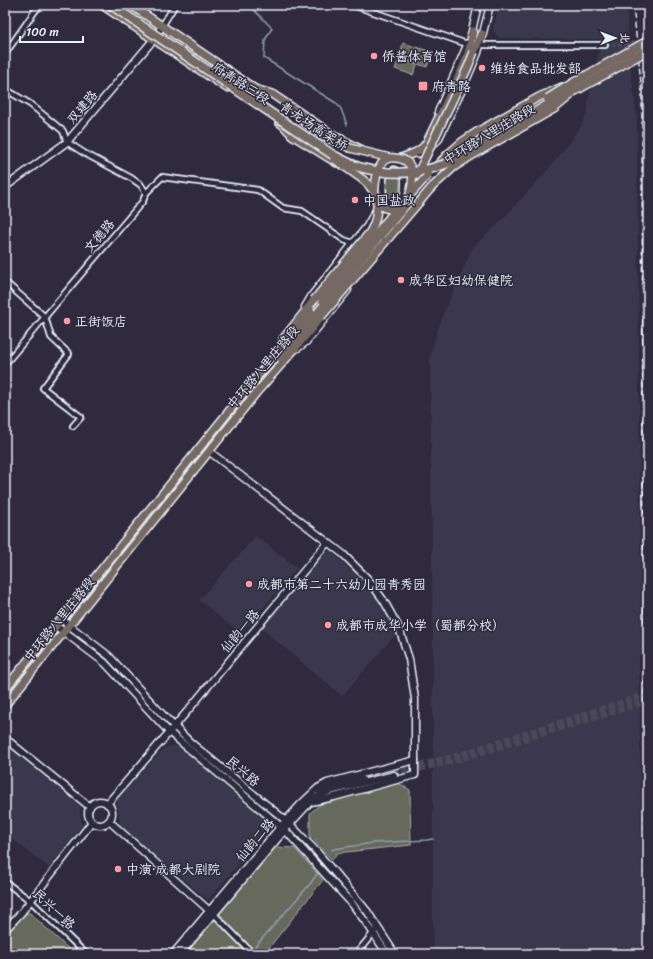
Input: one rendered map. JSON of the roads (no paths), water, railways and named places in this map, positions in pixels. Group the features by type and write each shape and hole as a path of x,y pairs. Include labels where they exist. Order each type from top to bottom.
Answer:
{"highway":[{"name":"青龙场高架桥","path":"111,5 333,155 358,166 382,172 410,173 447,164 549,104 577,85 648,50"},
{"name":"青龙场高架桥","path":"118,5 335,152 354,160 375,166 405,168 417,167 441,161 471,146 577,85 648,41"}],"main road":[{"name":"府青路三段","path":"102,5 283,125 292,135 356,176 380,200 383,207 388,209 400,207 405,203 407,196"},
{"name":"府青路三段","path":"131,5 255,89 272,94 330,133 395,161"},
{"path":"256,393 267,376 405,208 407,196 468,67 472,31"},
{"path":"255,89 328,138 350,148 395,161 419,151 424,147 464,65 470,49 482,34"},
{"name":"中环路八里庄路段","path":"5,689 251,384 317,314 432,187 454,167 471,156 554,109 577,85"},
{"name":"中环路八里庄路段","path":"5,705 256,393 293,351 317,314 384,224 447,155 477,132 539,97 577,85"},
{"path":"251,384 301,316 375,225 380,200 367,183 355,173 283,125"},
{"path":"375,193 377,174 383,162 408,161 412,169 412,185"}],"street":[{"path":"5,54 35,11 41,5"},
{"path":"162,26 176,5"},
{"path":"353,5 470,49"},
{"path":"472,31 478,5"},
{"path":"301,316 312,295 367,226 380,200 386,168 395,161 427,150 438,140 478,54 490,5"},
{"name":"双建路","path":"5,187 67,142 154,39 162,26"},
{"path":"480,45 605,45"},
{"path":"5,89 30,104 64,131 67,142 84,153 131,178 141,185 146,193"},
{"path":"293,351 306,342 395,233 407,196 405,173 402,166 395,161"},
{"name":"文德路","path":"5,364 143,201 146,193 162,177 258,190 283,208 302,211 344,240 354,243"},
{"path":"5,282 45,317 51,337 69,354 43,388 81,417 73,426"},
{"path":"210,452 342,554 368,578 384,601 399,628 409,659 415,699 415,760"},
{"name":"仙韵一路","path":"107,804 327,543"},
{"name":"民兴路","path":"61,619 109,656 190,742 288,823 317,852 362,905 387,954"},
{"name":"民兴路","path":"56,626 105,663 169,732 283,828 376,930 395,954"},
{"path":"5,738 90,807"},
{"name":"仙韵二路","path":"310,799 338,789 395,773 415,760"},
{"name":"仙韵二路","path":"173,954 212,912 318,788 327,783 395,773 415,776 415,760"},
{"path":"97,802 107,804 111,810 111,818 109,821 103,825 92,822 88,815 90,807 97,802"},
{"path":"109,821 212,912 253,954"},
{"path":"5,930 31,901 92,822"},
{"name":"民兴一路","path":"5,882 31,901 86,954"},
{"name":"仙韵二路","path":"180,954 212,912"},
{"path":"356,954 376,930"}],"waterway":[{"path":"249,5 272,28 265,40 264,58 336,103 341,109 347,125"},
{"path":"332,850 373,843 433,839"},
{"path":"252,950 311,883 318,872"}],"tunnel":[{"path":"605,45 640,43"},
{"path":"393,772 456,756 648,694"},
{"path":"402,773 456,760 648,701"}],"railway":[{"path":"633,5 642,93 645,896 648,938"}],"place":[{"name":"侨酱体育馆","path":"374,56"},
{"name":"维结食品批发部","path":"482,68"},
{"name":"府青路","path":"423,86"},
{"name":"中国盐政","path":"355,200"},
{"name":"成华区妇幼保健院","path":"401,280"},
{"name":"正街饭店","path":"67,321"},
{"name":"成都市第二十六幼儿园青秀园","path":"249,584"},
{"name":"成都市成华小学（蜀都分校）","path":"328,625"},
{"name":"中演·成都大剧院","path":"118,869"}]}
